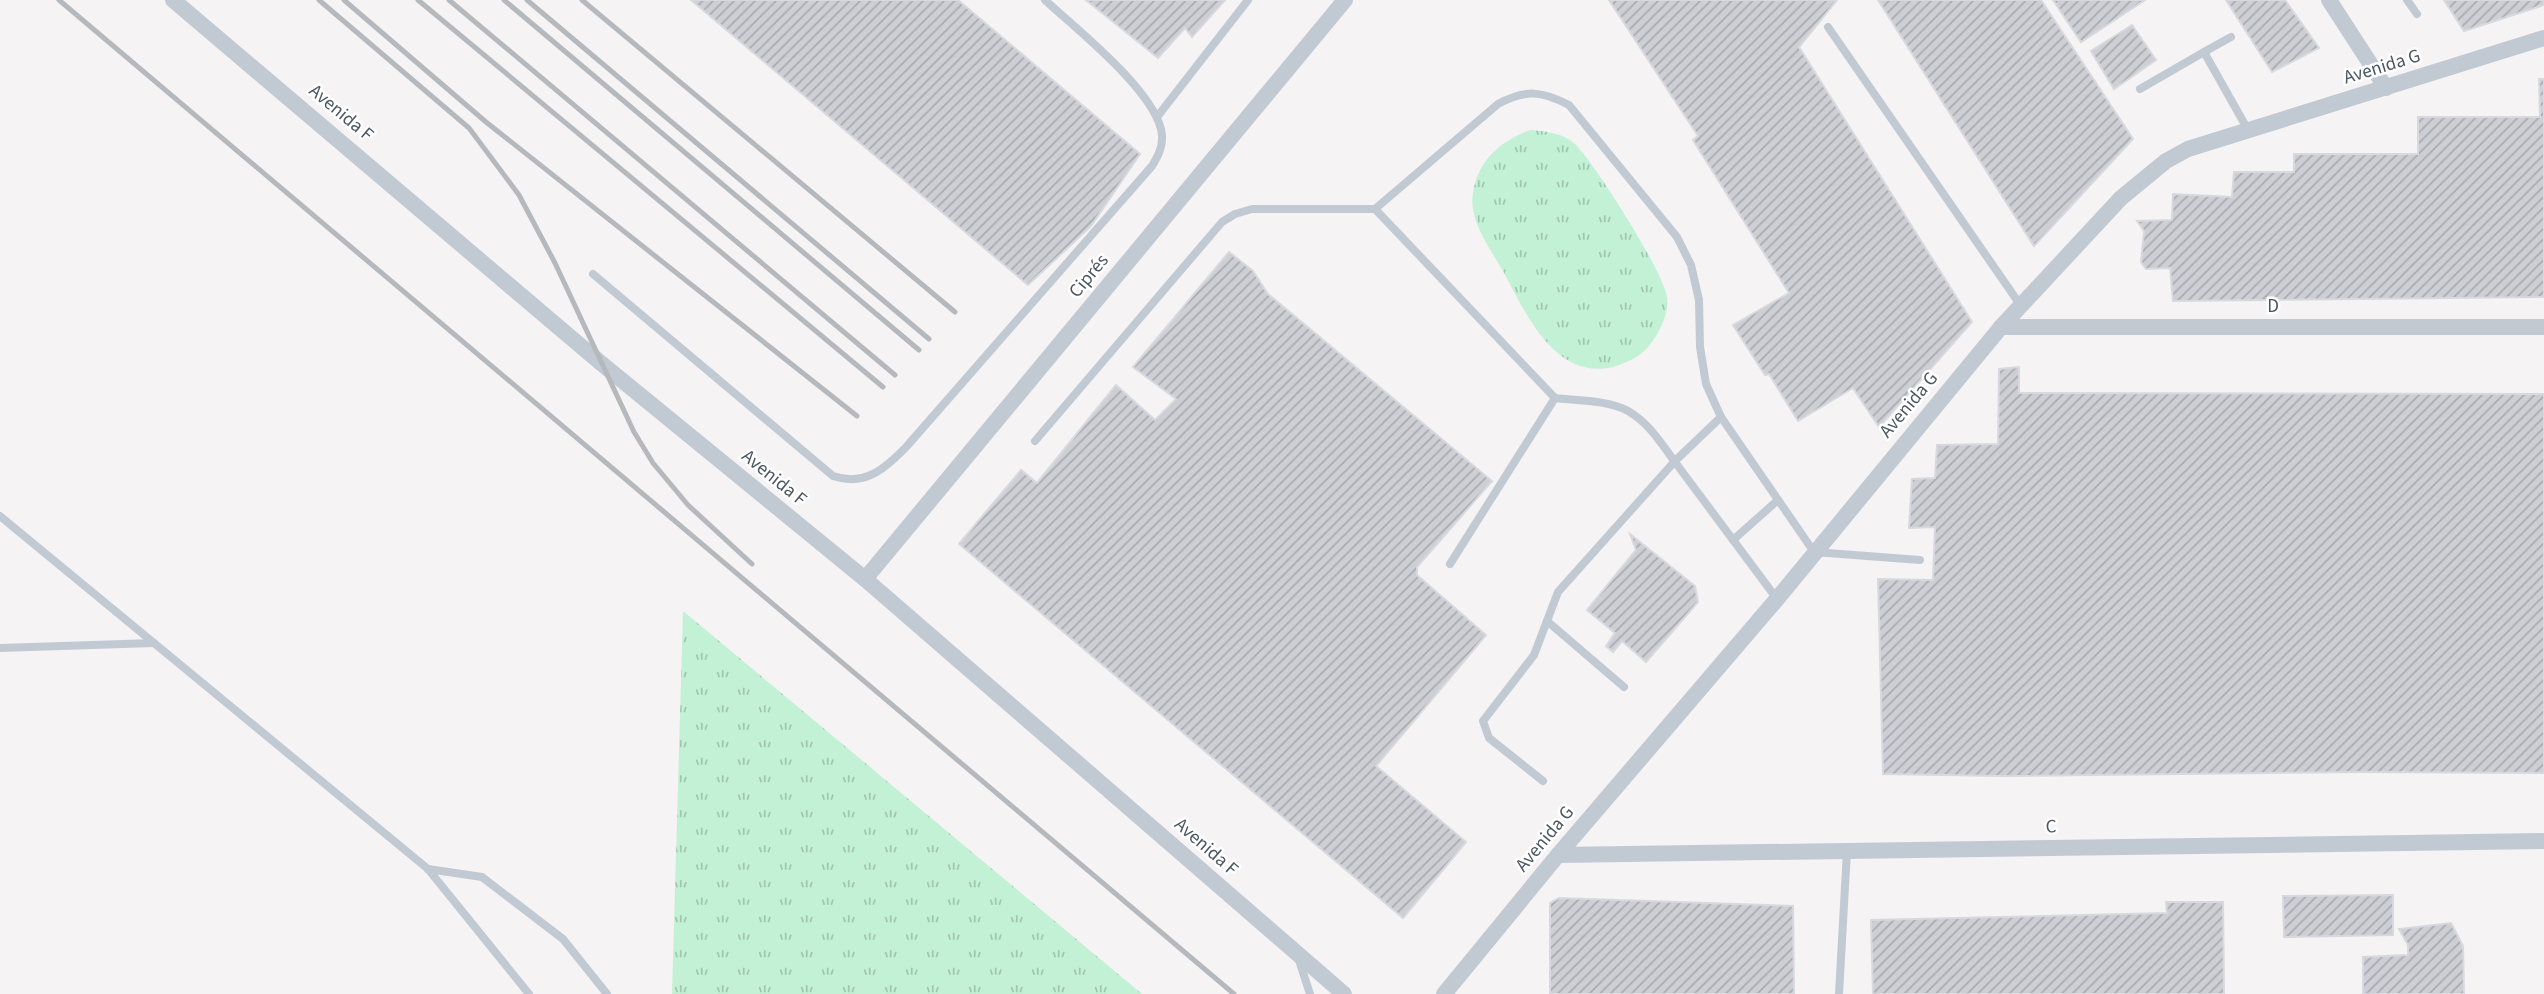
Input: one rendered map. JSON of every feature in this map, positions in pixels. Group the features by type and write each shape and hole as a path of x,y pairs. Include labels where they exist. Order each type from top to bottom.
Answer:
{"street":[{"name":"Avenida F","path":"173,0 602,364 865,579 1343,994"},
{"name":"Ciprés","path":"865,579 1345,0"},
{"path":"2329,0 2386,88"},
{"name":"Avenida G","path":"1444,994 1558,855 1777,599 2001,327 2121,198 2145,176 2188,149 2544,38"},
{"name":"D","path":"2001,327 2544,327"},
{"name":"C","path":"1558,855 2544,841"}],"lane":[{"path":"593,274 833,475 846,480 862,479 876,473 907,446 1152,166 1160,151 1162,135 1157,117 1147,100 1129,79 1045,0"},
{"path":"1157,117 1248,0"},
{"path":"2407,0 2417,14"},
{"path":"1828,27 2021,306"},
{"path":"2140,89 2231,37"},
{"path":"2204,52 2248,130"},
{"path":"1035,441 1222,222 1235,214 1252,209 1375,209 1498,104 1515,95 1551,95 1569,104 1677,237 1691,265 1699,300 1700,347 1706,384 1721,417 1814,552 1920,560"},
{"path":"1375,209 1555,398 1626,409 1639,418 1654,433 1777,599"},
{"path":"1450,564 1555,398"},
{"path":"1543,781 1489,738 1483,722 1528,666 1540,646 1558,593 1675,461 1721,417"},
{"path":"1733,540 1778,500"},
{"path":"0,516 428,869 528,994"},
{"path":"1547,621 1625,687"},
{"path":"0,648 154,643"},
{"path":"1839,994 1846,851"},
{"path":"428,869 482,877 563,939 607,994"},
{"path":"1297,954 1310,994"}],"green space":[{"path":"1530,130 1559,135 1575,144 1612,194 1663,285 1667,304 1660,330 1645,350 1623,364 1593,369 1574,364 1559,354 1532,323 1477,223 1472,203 1480,171 1492,153"},
{"path":"683,611 1142,994 672,994"}],"building":[{"path":"691,0 958,0 1140,154 1091,226 1028,285"},
{"path":"1086,0 1225,0 1192,37 1185,28 1158,58"},
{"path":"1609,0 1837,0 1799,47 1972,322 1879,427 1853,388 1798,421 1769,374 1765,375 1733,325 1789,293 1693,140 1698,136"},
{"path":"1878,0 2041,0 2133,139 2034,246"},
{"path":"2053,0 2145,0 2081,42"},
{"path":"2226,0 2285,0 2319,48 2272,72"},
{"path":"2444,0 2544,0 2544,5 2464,31"},
{"path":"2132,25 2156,60 2114,89 2091,51"},
{"path":"2539,79 2544,79 2544,297 2173,301 2170,268 2146,269 2141,262 2144,231 2137,221 2172,220 2173,194 2232,197 2234,172 2294,172 2294,154 2418,154 2418,117 2540,117"},
{"path":"1229,252 1253,271 1268,294 1492,481 1417,567 1417,575 1486,635 1376,766 1466,842 1403,918 959,544 1021,470 1037,483 1116,385 1155,420 1176,399 1133,367"},
{"path":"2019,367 2019,393 2544,394 2544,773 2003,776 1883,774 1878,579 1933,580 1935,527 1909,528 1912,479 1935,478 1937,445 1998,444 1999,369"},
{"path":"1630,534 1695,586 1698,602 1646,662 1622,641 1613,652 1606,646 1615,633 1587,610 1636,550"},
{"path":"2393,895 2393,935 2284,937 2283,896"},
{"path":"1559,898 1793,906 1794,994 1550,994 1550,903"},
{"path":"2166,902 2223,902 2224,994 1873,994 1871,920 2167,913"},
{"path":"2451,923 2463,946 2464,994 2363,994 2363,957 2408,955 2408,945 2399,929"}],"railway":[{"path":"59,0 1234,994"},
{"path":"319,0 469,128 519,195 555,263 634,432 653,463 688,505 752,564"},
{"path":"344,0 486,122 857,416"},
{"path":"418,0 883,387"},
{"path":"449,0 895,375"},
{"path":"504,0 919,350"},
{"path":"527,0 929,339"},
{"path":"582,0 955,312"}]}
